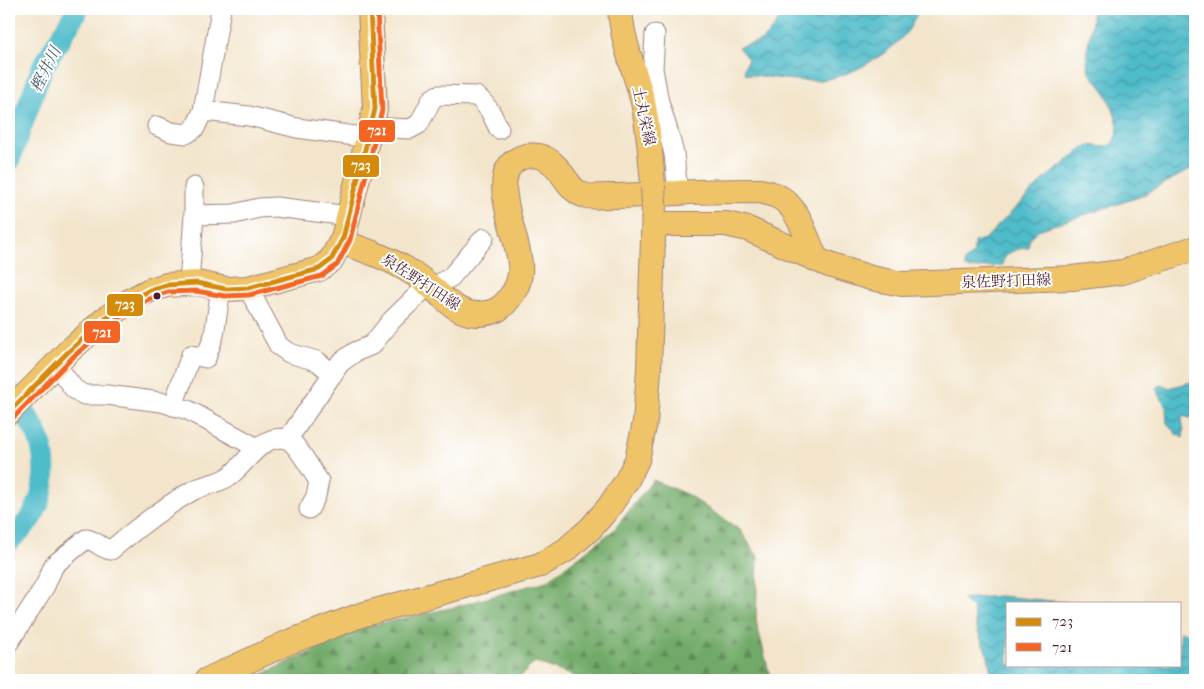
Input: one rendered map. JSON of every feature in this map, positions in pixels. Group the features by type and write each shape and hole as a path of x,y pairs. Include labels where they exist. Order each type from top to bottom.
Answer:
{"main road":[{"path":"9,412 104,320 131,300 150,290 167,285 197,283 221,288 248,288 319,269 331,260 341,242 349,216 375,109 370,9"},
{"name":"土丸栄線","path":"620,9 628,49 643,104 651,151 654,205"},
{"name":"泉佐野打田線","path":"341,242 376,253 420,278 454,307 473,314 489,314 500,309 518,286 521,271 504,188 507,168 517,159 531,154 546,158 556,165 575,191 585,196 643,196 678,193 760,191 773,194 786,202 798,219 816,259"},
{"path":"207,680 287,643 361,615 540,564 566,550 591,528 609,507 626,482 636,460 645,422 649,370 654,205"},
{"name":"泉佐野打田線","path":"654,205 748,229 829,265 871,278 902,284 1072,278 1122,272 1195,248"}],"street":[{"path":"157,126 171,132 186,134 195,128 203,111 220,9"},
{"path":"655,34 654,69 658,102 674,154 678,193"},
{"path":"203,111 249,116 297,128 370,132 410,129 419,124 432,99 438,96 476,96 482,100 490,111 499,129"},
{"path":"189,284 194,187"},
{"path":"194,215 234,214 259,208 276,207 349,216"},
{"path":"288,439 340,363 355,352 372,345 392,320 430,286 452,276 484,238"},
{"path":"173,406 191,355 206,358 214,335 221,288"},
{"path":"248,288 279,346 289,354 317,361 332,374"},
{"path":"48,373 84,395 107,395 161,402 188,410 257,448"},
{"path":"9,642 45,586 54,565 72,549 86,539 92,539 105,549 112,550 156,513 194,490 226,478 238,469 257,448 276,439 288,439 319,481 316,496 309,509"}],"green space":[{"path":"653,480 688,495 740,530 758,557 756,621 771,680 576,680 571,675 535,662 517,680 250,680 364,627 455,607 547,581 614,530"}],"water":[{"path":"785,9 920,9 909,29 892,47 869,63 844,75 820,80 801,80 746,74 744,69 748,59 738,47 761,41 773,29"},
{"path":"1092,9 1195,9 1195,167 1139,197 1038,230 1030,237 1028,247 1008,254 1003,260 1002,265 970,269 965,267 965,261 974,253 974,242 985,239 1043,180 1088,145 1105,147 1112,144 1114,140 1118,126 1114,112 1101,86 1090,74 1088,67 1087,53 1092,23"},
{"path":"1195,381 1195,419 1182,416 1183,438 1176,434 1167,423 1166,407 1156,388 1161,385 1169,388"},
{"path":"1000,596 1063,602 1006,602 1006,666 1182,666 1182,632 1195,636 1195,680 992,680 988,656 976,627 973,609 963,599"}],"waterway":[{"name":"樫井川","path":"9,161 42,68 78,9"},
{"name":"樫井川","path":"9,391 33,426 42,448 44,460 43,485 36,509 28,522 9,541"}],"transit line":[{"name":"723","path":"9,412 68,352 104,320 131,300 150,290 167,285 197,283 226,289 248,288 319,269 331,260 343,238 375,109 370,9"},
{"name":"721","path":"14,417 73,357 135,306 153,297 168,292 196,291 225,296 249,295 322,276 337,265 350,240 382,110 377,9"}]}
